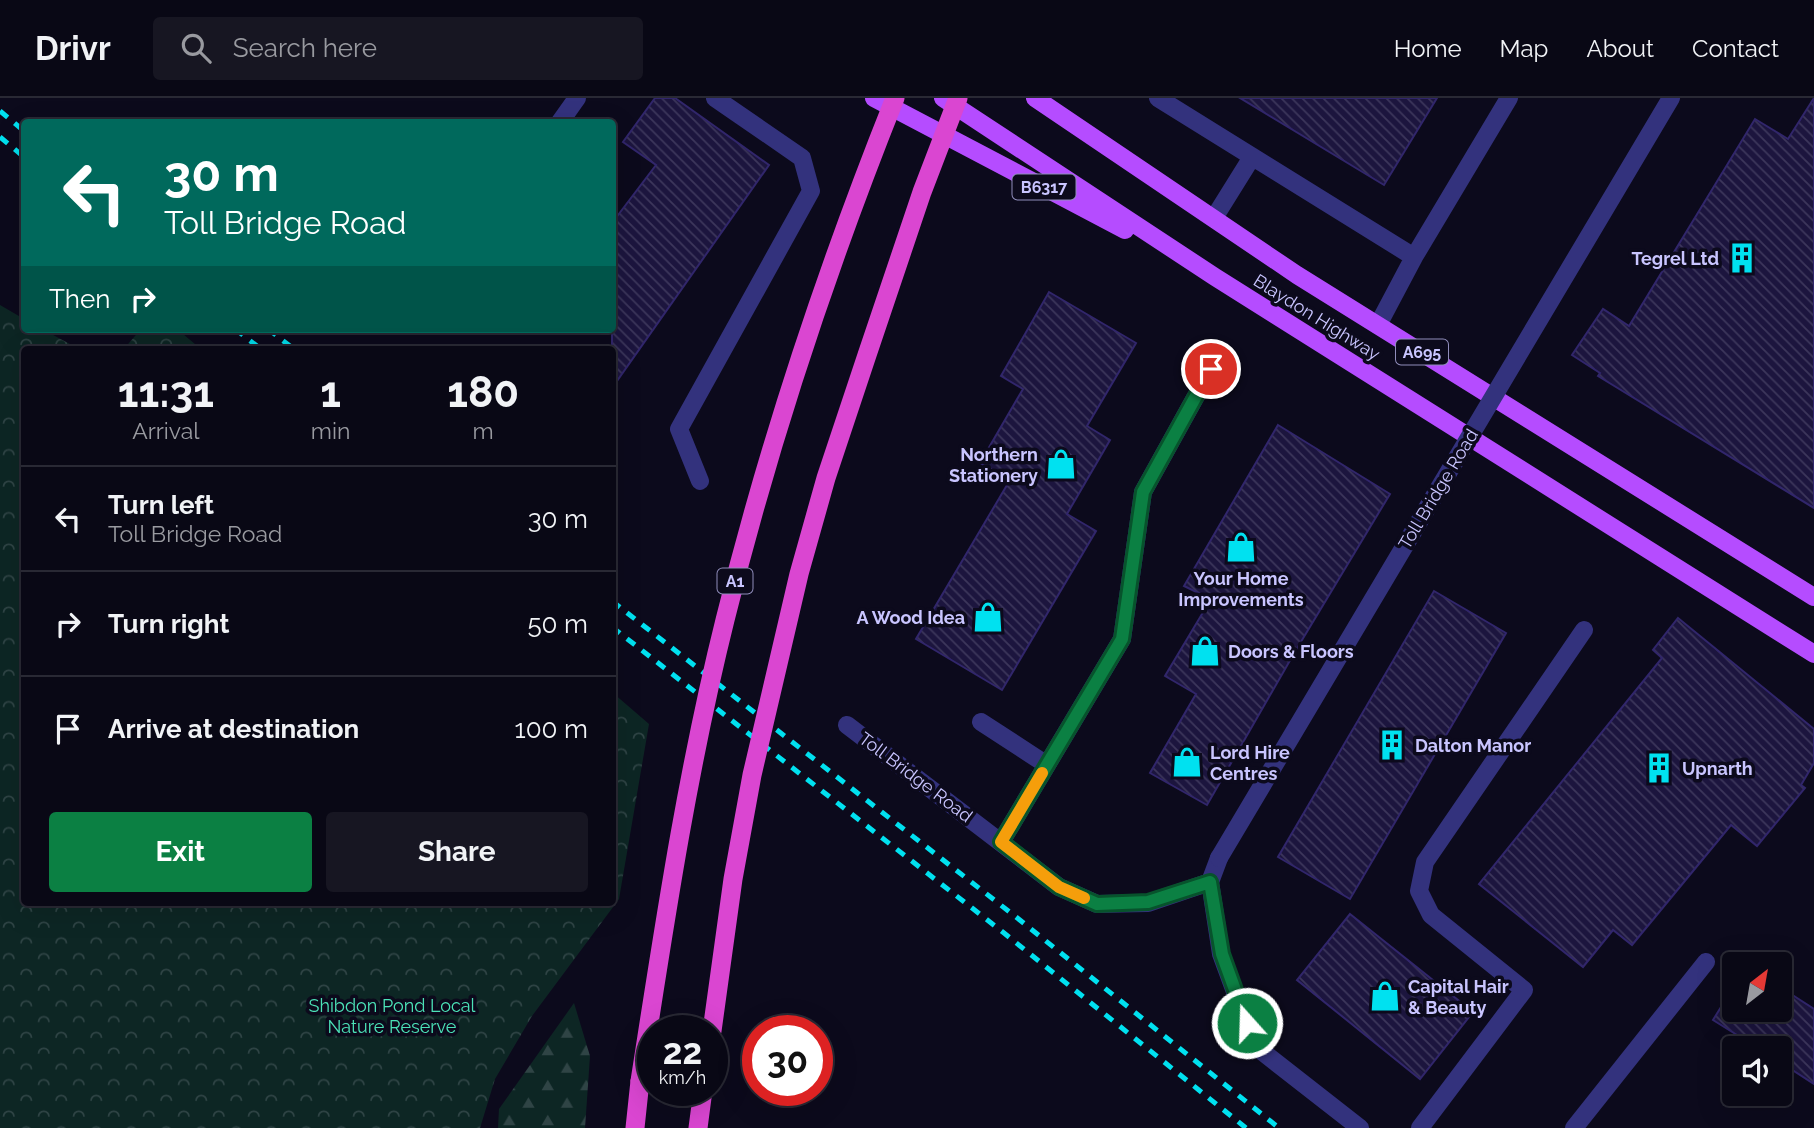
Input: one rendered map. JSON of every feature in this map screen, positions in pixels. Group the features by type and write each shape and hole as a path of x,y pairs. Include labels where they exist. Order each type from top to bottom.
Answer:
{"highway":[{"name":"A1","path":"635,1128 678,835 725,619 785,406 856,197 895,98"},
{"path":"714,1015 733,879 752,775 799,574 826,478 867,355 922,192 958,98"},
{"path":"698,1128 701,1106"}],"main road":[{"name":"B6317","path":"874,98 1215,277"},
{"name":"Blaydon Highway","path":"943,98 1215,277 1814,654"},
{"name":"Blaydon Highway","path":"1035,98 1297,275 1814,597"}],"street":[{"path":"562,119 577,98"},
{"path":"701,481 678,429 811,191 802,158 715,98"},
{"path":"1158,98 1414,257"},
{"path":"1378,325 1414,257 1509,98"},
{"name":"Toll Bridge Road","path":"847,724 1059,887 1097,904 1148,902 1210,882 1219,858 1671,98"},
{"path":"1214,218 1252,157"},
{"path":"1001,842 1122,639 1143,492 1211,369"},
{"path":"1420,1128 1524,990 1431,915 1419,891 1425,862 1584,630"},
{"path":"981,722 1047,765"},
{"path":"1210,882 1222,954 1255,1046 1360,1128"},
{"path":"1574,1128 1706,962"}],"green space":[{"name":"Shibdon Pond Local Nature Reserve","path":"0,305 21,317 21,333 49,333 74,346 21,346 21,906 614,906 532,1016 495,1079 480,1128 0,1128"},
{"path":"138,333 182,333 197,346 126,346"},
{"name":"Shibdon Pond Local Nature Reserve","path":"616,696 649,724 619,899 616,903"},
{"path":"574,1003 590,1056 585,1128 498,1128 499,1109"}],"building":[{"path":"655,98 675,98 769,165 616,382 616,346 612,346 612,333 616,333 616,218 656,165 623,142"},
{"path":"1240,98 1437,98 1384,185"},
{"name":"Tegrel Ltd","path":"1814,98 1814,508 1598,376 1600,373 1572,355 1603,309 1629,326 1755,119 1788,139"},
{"path":"1049,292 1136,343 1087,426 1110,440 1067,514 1096,531 1002,690 916,639 1010,480 980,463 1023,389 1001,376"},
{"path":"1278,425 1390,494 1207,805 1150,773 1196,694 1165,676 1211,599 1184,586"},
{"name":"Dalton Manor","path":"1434,591 1506,633 1350,899 1278,857"},
{"name":"Upnarth","path":"1678,618 1814,729 1814,763 1801,785 1805,788 1757,846 1731,825 1632,945 1613,930 1583,967 1479,884 1662,658 1653,650"},
{"name":"Capital Hair & Beauty","path":"1350,914 1473,1012 1420,1079 1297,980"},
{"path":"1792,995 1814,1009 1814,1084 1792,1070 1792,1036 1739,1036 1713,1020 1722,1005 1722,1022 1792,1022"}],"railway":[{"path":"0,111 21,128"},
{"path":"0,137 21,154"},
{"path":"240,333 257,346"},
{"path":"273,333 290,346"},
{"path":"616,604 1016,917 1279,1128"},
{"path":"616,630 1004,933 1246,1128"}],"slow traffic":[{"path":"1042,773 1001,842 1059,887 1084,898"}],"place":[{"name":"Tegrel Ltd","path":"1742,258"},
{"name":"Northern Stationery","path":"1061,464"},
{"name":"Your Home Improvements","path":"1241,547"},
{"name":"A Wood Idea","path":"988,617"},
{"name":"Doors & Floors","path":"1205,651"},
{"name":"Dalton Manor","path":"1392,745"},
{"name":"Lord Hire Centres","path":"1187,762"},
{"name":"Upnarth","path":"1659,768"},
{"name":"Capital Hair & Beauty","path":"1385,996"}],"route":[{"path":"1211,369 1143,492 1122,639 1001,842 1059,887 1097,904 1148,902 1210,882 1222,954 1247,1023"}]}
